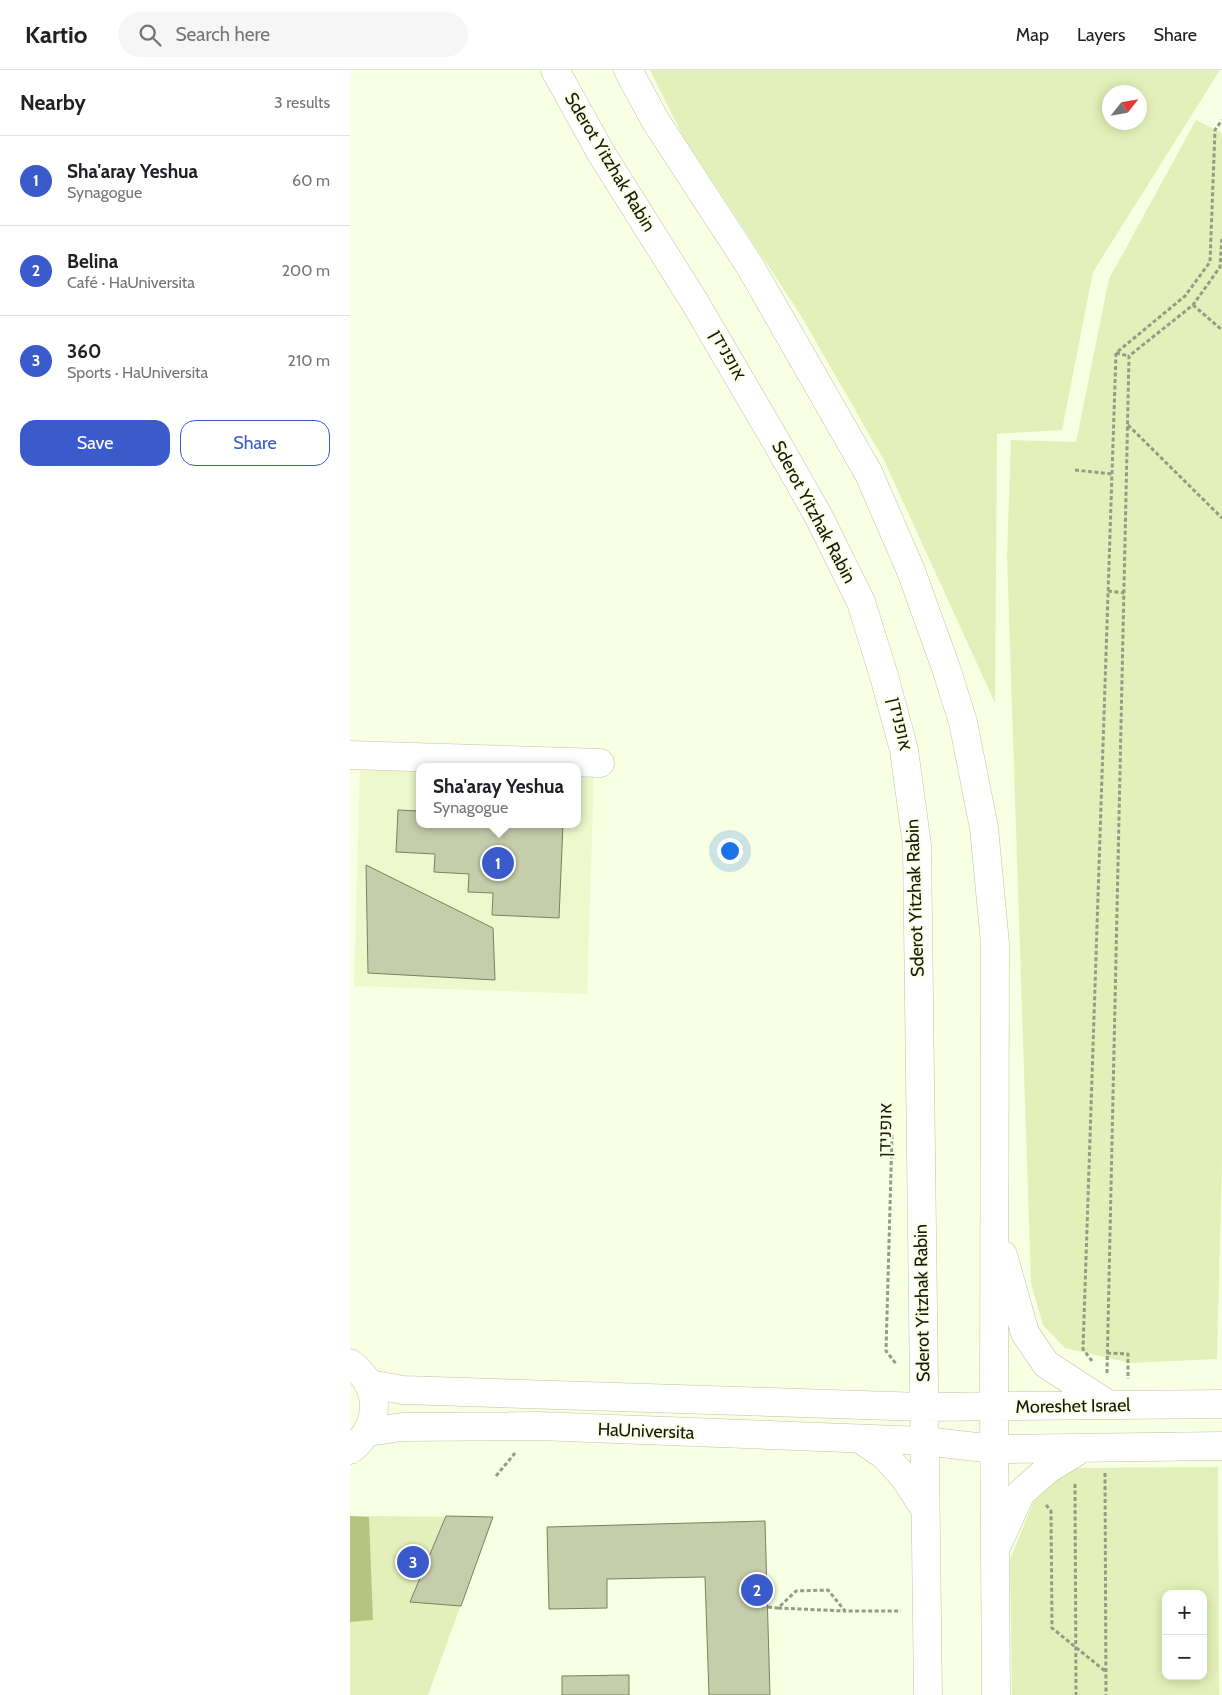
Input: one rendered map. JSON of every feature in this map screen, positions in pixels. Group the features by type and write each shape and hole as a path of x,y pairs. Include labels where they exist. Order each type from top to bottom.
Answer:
{"main road":[{"name":"Sderot Yitzhak Rabin","path":"555,70 601,153 694,301 819,517 861,602 904,750 917,845 917,1387 924,1441 928,1695"},
{"path":"628,70 655,120 750,266 869,474 911,571 960,713 974,774 984,828 995,943 994,1449 996,1695"},
{"path":"350,755 600,763"},
{"path":"994,1226 1025,1332 1046,1364 1114,1397"},
{"path":"350,1363 361,1372 369,1384 374,1400 374,1416 359,1441"},
{"name":"HaUniversita","path":"369,1384 403,1390 917,1387"},
{"name":"Moreshet Israel","path":"917,1387 994,1406 1114,1397 1222,1404"},
{"name":"HaUniversita","path":"359,1441 402,1427 538,1426 924,1441"},
{"path":"860,1439 885,1456 904,1477 925,1509"},
{"path":"924,1441 994,1449 1222,1446"},
{"path":"995,1551 1021,1493 1048,1469 1082,1448"}],"path":[{"path":"1095,1364 1083,1349 1116,353 1184,296 1210,262 1215,130 1222,120"},
{"path":"1129,356 1193,305 1220,267 1222,236"},
{"path":"1193,305 1222,330"},
{"path":"1116,353 1129,356"},
{"path":"1114,1397 1107,1353 1129,356"},
{"path":"1128,425 1222,518"},
{"path":"1075,470 1112,474"},
{"path":"1108,591 1124,593"},
{"path":"892,1133 886,1352 917,1387"},
{"path":"1107,1353 1128,1354 1114,1397"},
{"path":"898,1358 917,1387"},
{"path":"1101,1372 1114,1397"},
{"path":"1105,1468 1106,1695"},
{"path":"1075,1481 1076,1695"},
{"path":"1031,1484 1051,1510 1052,1628 1106,1672"},
{"path":"778,1608 796,1591 828,1590 845,1611"},
{"path":"768,1607 845,1611 927,1611"}],"shaded area":[{"path":"650,70 1220,70 1093,272 1062,430 997,434 995,703 884,460 800,314 684,138"},
{"path":"1196,120 1222,133 1222,1159 1217,1359 1130,1363 1065,1348 1043,1325 1031,1283 1007,556 1011,440 1076,442 1109,279"},
{"path":"360,767 416,769 416,828 581,828 581,774 594,774 587,994 354,986"},
{"path":"1218,1467 1219,1695 1012,1695 1010,1560 1036,1495 1074,1468"},
{"path":"350,1516 493,1517 428,1695 350,1695"},
{"path":"350,1516 369,1517 373,1620 350,1622"}],"building":[{"path":"398,810 416,811 416,828 563,828 559,918 492,915 493,893 468,892 469,874 434,872 435,854 396,852"},
{"path":"366,865 493,928 495,980 368,973"},
{"path":"446,1516 493,1517 461,1606 410,1602"},
{"path":"765,1521 770,1695 709,1695 705,1577 607,1579 607,1608 549,1609 547,1527"},
{"path":"629,1675 629,1695 562,1695 562,1676"}],"place":[{"name":"Sha'aray Yeshua","path":"498,863"},
{"name":"360","path":"413,1562"},
{"name":"Belina","path":"757,1590"}]}
